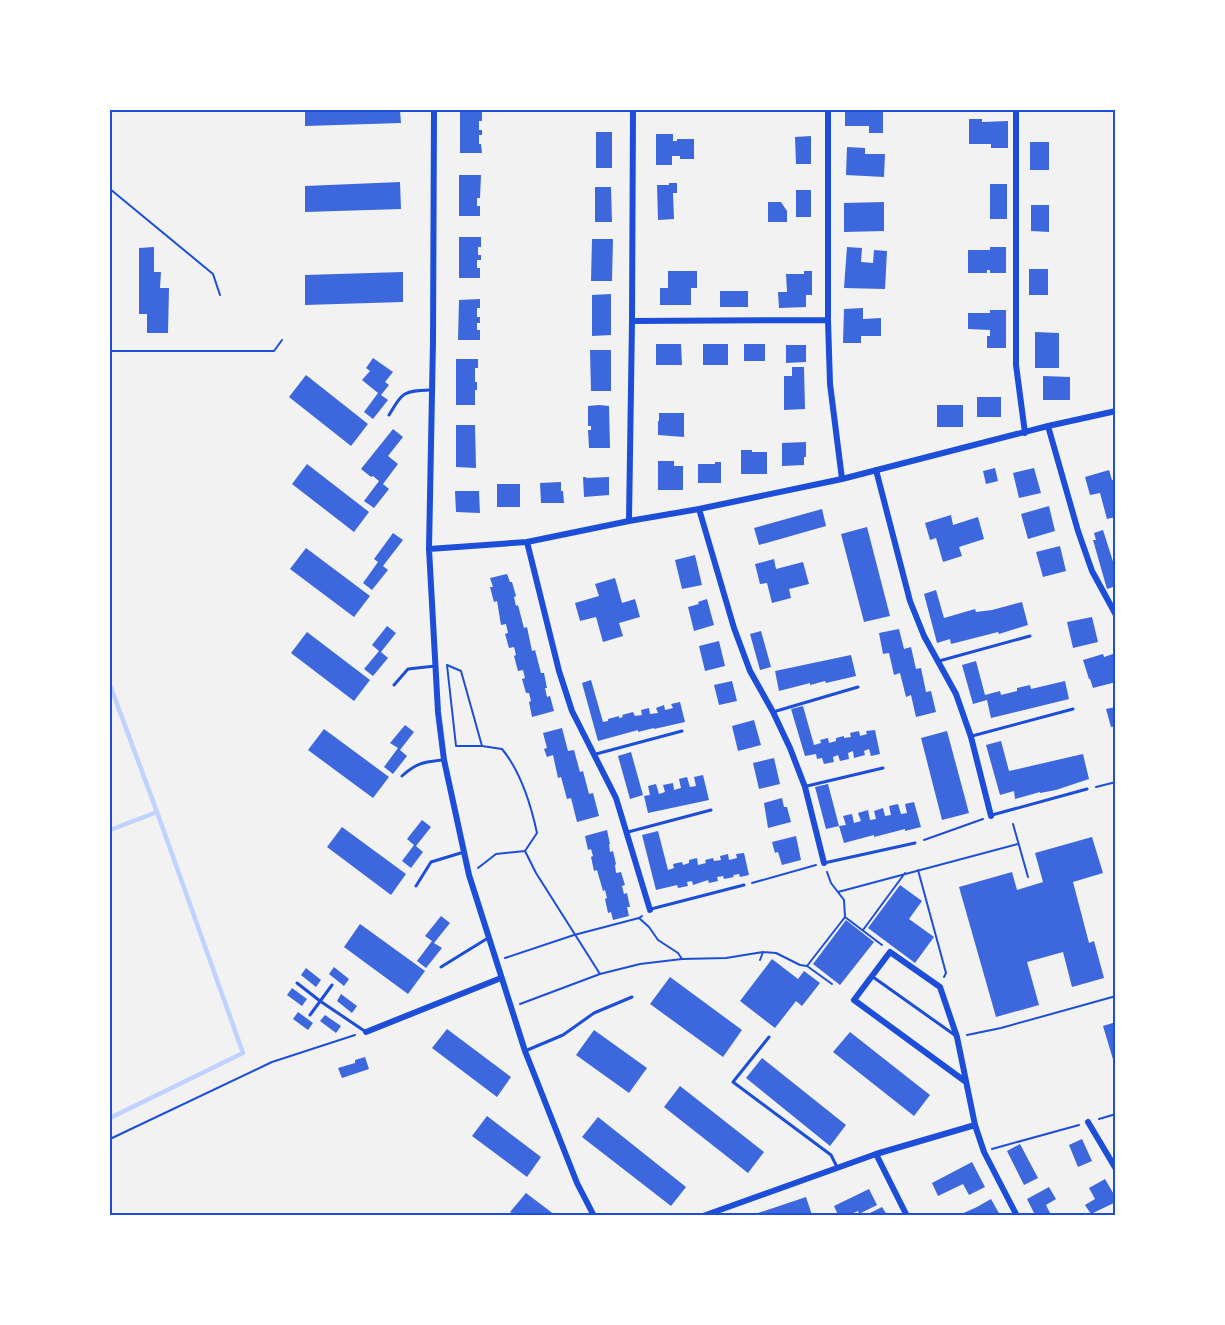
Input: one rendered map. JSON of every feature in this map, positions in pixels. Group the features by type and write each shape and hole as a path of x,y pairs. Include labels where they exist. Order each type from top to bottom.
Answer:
{"street":[{"path":"434,110 429,549 438,712 444,760 469,875 525,1051 577,1183 594,1215"},
{"path":"629,521 633,110"},
{"path":"828,110 830,384 842,479"},
{"path":"1016,110 1016,365 1025,433"},
{"path":"632,321 828,320"},
{"path":"429,549 528,542 699,508 842,479 1048,426 1116,411"},
{"path":"1048,426 1092,571 1116,615"},
{"path":"876,470 910,601 924,636 956,694 971,737 991,816"},
{"path":"699,508 734,628 750,671 773,712 805,787 824,863"},
{"path":"528,542 559,670 572,711 616,798 650,910"},
{"path":"966,1082 854,1000 890,952 940,987 957,1037 975,1125 984,1152 1017,1215"},
{"path":"366,1032 501,978"},
{"path":"1088,1122 1116,1169"},
{"path":"703,1215 876,1154 975,1125"},
{"path":"876,1154 906,1215"}],"lane":[{"path":"389,415 405,392 432,390"},
{"path":"939,661 1030,636"},
{"path":"394,685 408,669 435,666"},
{"path":"773,712 858,687"},
{"path":"971,737 1073,709"},
{"path":"594,754 682,731"},
{"path":"402,776 412,766 444,760"},
{"path":"805,787 884,768"},
{"path":"991,816 1087,789"},
{"path":"626,832 711,810"},
{"path":"824,863 915,843"},
{"path":"416,886 431,862 464,852"},
{"path":"650,910 744,885"},
{"path":"441,967 488,938"},
{"path":"872,976 957,1037"},
{"path":"297,983 366,1032"},
{"path":"310,1015 332,985"},
{"path":"525,1051 563,1035 594,1013 632,997"},
{"path":"769,1037 734,1082 831,1155 837,1167"}],"path":[{"path":"110,189 213,274 220,295"},
{"path":"110,351 274,351 282,340"},
{"path":"482,746 461,671 447,665 456,746 502,749 509,758 531,805 537,833 525,851"},
{"path":"1087,789 1116,782"},
{"path":"915,843 991,816"},
{"path":"1013,824 1028,877"},
{"path":"838,892 1018,844"},
{"path":"469,875 496,854 525,851"},
{"path":"525,851 536,873 600,974"},
{"path":"744,885 824,863 831,883 844,900 845,917 807,966"},
{"path":"918,870 946,973 940,987"},
{"path":"863,930 905,873"},
{"path":"496,961 574,935 639,918 650,910"},
{"path":"845,917 890,952"},
{"path":"639,918 649,927 657,940 678,953 682,959"},
{"path":"760,960 763,952"},
{"path":"512,1007 600,974 640,964 682,959 726,958 763,952 776,953 807,966 832,984"},
{"path":"957,1037 1001,1028 1116,996"},
{"path":"110,1139 272,1062 366,1032"},
{"path":"984,1152 1116,1113"}],"building":[{"path":"305,110 400,110 401,123 305,126"},
{"path":"845,110 883,110 883,133 869,133 869,126 845,126"},
{"path":"460,112 482,112 479,130 482,130 482,135 479,135 479,144 481,144 482,153 460,153"},
{"path":"969,119 982,119 982,122 1008,121 1008,148 991,148 991,144 969,144"},
{"path":"596,132 612,132 612,168 596,168"},
{"path":"656,134 673,134 673,141 694,139 694,159 680,159 680,156 672,156 672,165 656,165"},
{"path":"811,136 811,164 796,164 795,137"},
{"path":"1030,142 1049,142 1049,170 1030,170"},
{"path":"847,147 865,148 865,154 885,154 884,177 846,175"},
{"path":"459,175 481,175 480,198 477,198 480,216 459,216"},
{"path":"400,182 401,209 305,212 305,186"},
{"path":"669,183 677,183 677,193 673,193 674,219 658,220 657,185 669,185"},
{"path":"990,184 1007,184 1007,219 990,219"},
{"path":"595,187 611,187 612,222 595,222"},
{"path":"796,190 811,190 811,217 796,217"},
{"path":"768,202 781,202 787,211 787,222 768,222"},
{"path":"884,202 884,231 844,232 844,203"},
{"path":"1031,205 1049,205 1049,232 1031,231"},
{"path":"459,237 481,237 478,255 481,255 481,260 477,260 480,278 459,278"},
{"path":"592,239 613,239 612,281 591,281"},
{"path":"154,247 154,272 161,272 160,288 169,288 168,333 147,333 147,314 139,314 139,248"},
{"path":"847,247 862,248 861,262 873,263 874,250 887,251 885,289 844,288"},
{"path":"990,247 1006,247 1006,273 990,273 990,270 987,270 987,273 968,273 968,250 990,250"},
{"path":"1029,269 1048,269 1048,295 1029,295"},
{"path":"668,271 697,271 697,288 691,288 691,305 660,305 660,288 668,288"},
{"path":"804,271 812,271 812,295 806,295 806,307 779,308 778,292 787,292 786,274 804,274"},
{"path":"403,272 403,302 305,305 305,275"},
{"path":"720,291 748,291 748,307 720,307"},
{"path":"611,294 611,335 592,336 592,295"},
{"path":"480,299 477,317 480,317 480,323 477,323 477,330 480,330 480,340 458,340 459,300"},
{"path":"863,308 863,319 881,318 881,336 861,336 861,343 843,343 844,309"},
{"path":"990,310 1006,310 1006,348 987,348 987,336 990,336 990,330 968,329 968,313 990,313"},
{"path":"1035,332 1059,333 1059,368 1035,368"},
{"path":"656,344 681,344 682,365 656,365"},
{"path":"703,344 728,344 728,365 703,365"},
{"path":"744,344 765,344 765,361 744,361"},
{"path":"786,345 806,345 806,362 786,363"},
{"path":"590,350 611,350 611,391 591,391"},
{"path":"373,358 393,372 385,382 389,385 381,395 388,400 373,419 364,412 378,393 362,380 370,371 366,368"},
{"path":"456,359 478,359 478,368 475,368 477,390 475,390 475,405 456,405"},
{"path":"792,367 804,367 805,409 784,410 784,376 792,376"},
{"path":"306,375 368,424 351,446 289,397"},
{"path":"1043,376 1070,377 1070,400 1043,400"},
{"path":"977,397 1001,397 1001,417 977,417"},
{"path":"937,405 963,405 963,427 937,427"},
{"path":"588,406 609,406 610,448 589,448 588,430 591,430 591,426 588,426"},
{"path":"659,413 684,413 684,437 658,435"},
{"path":"456,425 475,425 476,468 456,467"},
{"path":"393,429 403,437 388,456 398,464 383,484 389,489 374,508 364,501 379,481 361,469"},
{"path":"806,442 804,465 782,466 782,443"},
{"path":"741,450 767,452 767,474 741,474"},
{"path":"658,461 674,461 674,466 683,466 683,490 658,490"},
{"path":"715,462 721,462 721,483 698,483 698,464 715,464"},
{"path":"307,464 369,512 354,532 292,484"},
{"path":"995,468 998,481 986,484 983,471"},
{"path":"1034,468 1041,493 1019,498 1013,473"},
{"path":"1109,470 1112,480 1116,479 1116,517 1107,519 1100,493 1090,495 1085,477"},
{"path":"583,477 609,477 609,495 584,497"},
{"path":"561,482 564,503 541,503 540,483"},
{"path":"497,484 520,484 520,507 497,507"},
{"path":"455,491 479,491 480,513 456,512"},
{"path":"1049,506 1055,531 1028,539 1021,514"},
{"path":"822,509 826,526 759,545 754,528"},
{"path":"951,515 953,525 978,517 984,539 959,547 962,556 943,562 936,538 930,540 925,523"},
{"path":"867,527 890,616 864,622 841,534"},
{"path":"1103,530 1116,571 1116,586 1107,589 1093,540 1096,540 1094,533"},
{"path":"393,533 403,540 383,566 388,570 372,590 363,583 378,562 374,559"},
{"path":"1060,546 1066,571 1043,577 1036,552"},
{"path":"306,548 370,596 354,617 290,569"},
{"path":"695,555 702,585 682,589 675,560"},
{"path":"774,559 776,569 803,562 809,584 789,589 791,598 772,603 767,583 760,584 755,564"},
{"path":"507,574 512,582 516,606 518,605 524,628 527,627 532,651 535,650 541,673 544,673 547,697 550,696 554,711 532,717 529,693 526,693 522,679 525,678 523,670 518,671 514,647 509,648 505,634 508,633 506,624 501,625 497,601 494,602 490,587 493,587 490,578"},
{"path":"615,578 622,603 635,599 640,617 619,623 623,636 603,642 596,617 580,621 575,603 599,596 595,584"},
{"path":"936,590 944,618 975,609 976,612 992,610 1022,602 1028,625 951,644 950,639 937,643 924,594"},
{"path":"707,599 714,625 694,631 688,607"},
{"path":"1092,617 1098,642 1073,648 1067,622"},
{"path":"387,626 396,633 381,652 388,658 373,676 364,669 379,651 372,645"},
{"path":"899,629 904,649 911,647 916,669 921,668 926,692 931,691 936,712 916,717 911,695 906,697 900,673 894,675 889,653 883,654 879,633"},
{"path":"761,631 771,667 760,670 750,634"},
{"path":"307,632 370,680 354,701 291,653"},
{"path":"719,641 725,666 705,671 699,646"},
{"path":"1103,654 1104,657 1113,654 1116,662 1116,682 1093,688 1083,660"},
{"path":"851,655 856,676 826,683 825,681 810,685 810,683 779,691 775,671"},
{"path":"976,661 985,695 1000,691 1001,695 1030,685 1031,689 1065,681 1069,699 991,718 987,700 973,704 962,665"},
{"path":"591,680 603,722 633,712 635,716 642,715 641,710 649,708 650,714 658,713 656,708 664,705 665,710 673,708 671,704 680,702 685,722 638,732 638,730 598,741 582,683"},
{"path":"732,681 737,701 719,705 714,685"},
{"path":"803,706 814,745 828,738 829,743 836,741 836,738 851,737 850,733 859,731 860,736 867,734 866,731 875,730 880,754 871,756 869,749 864,751 865,755 854,758 853,751 848,753 849,759 840,761 838,755 833,757 834,762 824,764 822,758 817,759 816,754 805,756 791,709"},
{"path":"1116,707 1116,726 1111,727 1106,709"},
{"path":"754,720 761,745 738,751 732,726"},
{"path":"405,725 414,732 400,750 407,756 393,774 384,767 398,748 390,743"},
{"path":"562,728 568,751 574,750 589,794 593,793 599,816 577,822 571,798 567,799 561,777 558,778 553,755 547,757 543,733"},
{"path":"324,729 389,777 373,798 308,750"},
{"path":"947,731 969,813 942,820 921,738"},
{"path":"1001,741 1009,771 1083,754 1089,779 1056,790 1015,799 1014,791 1000,795 986,745"},
{"path":"631,752 643,795 630,799 618,756"},
{"path":"774,758 780,784 759,789 753,763"},
{"path":"703,775 709,800 648,813 644,796 650,795 648,786 656,784 659,794 665,792 663,785 673,783 674,790 681,788 679,779 687,777 690,787 696,786 694,777"},
{"path":"828,784 839,826 826,829 815,787"},
{"path":"782,798 791,822 768,828 764,803"},
{"path":"914,802 921,827 844,843 839,826 846,825 843,816 852,814 854,823 861,821 858,813 868,810 870,820 876,819 874,811 883,808 885,816 891,815 889,806 898,804 901,814 907,813 905,804"},
{"path":"422,820 431,827 416,846 423,852 411,868 402,861 414,845 407,839"},
{"path":"342,827 406,874 391,895 327,847"},
{"path":"607,830 610,852 613,851 616,864 616,873 621,872 625,885 622,886 624,894 627,893 630,907 627,907 629,916 613,920 611,912 608,913 605,890 603,891 597,870 594,871 591,857 593,856 591,849 588,850 585,836"},
{"path":"658,831 668,870 674,868 673,864 682,862 683,865 697,858 698,865 713,858 714,861 721,860 720,856 728,854 729,860 737,858 736,854 744,853 749,875 740,877 739,874 724,879 723,876 717,877 718,881 709,883 708,880 693,885 692,881 687,882 688,886 678,888 677,885 656,890 642,835"},
{"path":"796,836 801,860 782,865 772,842"},
{"path":"1092,837 1103,873 1073,882 1089,943 1094,941 1104,978 1072,987 1063,952 1027,962 1039,1005 996,1017 959,887 1012,872 1017,890 1043,882 1035,853"},
{"path":"900,885 922,901 909,919 934,937 915,963 868,928"},
{"path":"441,916 450,923 434,943 442,948 426,968 417,961 432,941 425,936"},
{"path":"846,920 874,942 840,985 813,964"},
{"path":"360,924 425,971 408,994 344,947"},
{"path":"772,959 798,979 804,971 820,983 802,1006 796,1001 775,1028 740,1001"},
{"path":"334,967 349,979 344,986 329,974"},
{"path":"306,968 321,980 316,987 301,975"},
{"path":"670,977 742,1030 723,1057 650,1004"},
{"path":"292,988 307,999 302,1006 287,995"},
{"path":"341,994 357,1006 352,1013 337,1001"},
{"path":"298,1012 313,1023 308,1030 293,1019"},
{"path":"325,1015 341,1026 336,1033 320,1021"},
{"path":"1116,1022 1116,1066 1115,1066 1103,1026"},
{"path":"447,1029 511,1077 497,1097 432,1048"},
{"path":"594,1030 647,1068 629,1093 576,1055"},
{"path":"850,1032 930,1095 914,1116 833,1052"},
{"path":"365,1057 369,1069 342,1078 338,1068"},
{"path":"762,1058 846,1125 830,1146 746,1078"},
{"path":"680,1086 764,1152 748,1173 664,1107"},
{"path":"487,1116 541,1157 527,1177 472,1136"},
{"path":"598,1117 686,1187 671,1206 582,1137"},
{"path":"1082,1139 1092,1161 1078,1167 1069,1145"},
{"path":"1020,1144 1038,1178 1024,1185 1007,1151"},
{"path":"972,1162 985,1187 969,1195 963,1184 938,1196 932,1183"},
{"path":"1105,1179 1116,1202 1091,1214 1085,1205 1095,1199 1089,1188"},
{"path":"1049,1187 1056,1199 1046,1205 1050,1213 1035,1215 1027,1199"},
{"path":"869,1189 877,1205 859,1214 858,1211 849,1215 838,1215 834,1206"},
{"path":"526,1193 555,1215 515,1215 510,1212"},
{"path":"806,1197 812,1215 759,1215 758,1213"},
{"path":"991,1199 1000,1215 959,1215 977,1207"},
{"path":"882,1207 887,1215 868,1215 868,1214"}],"waterway":[{"path":"110,685 243,1053 110,1118"},
{"path":"110,830 157,812"}]}
